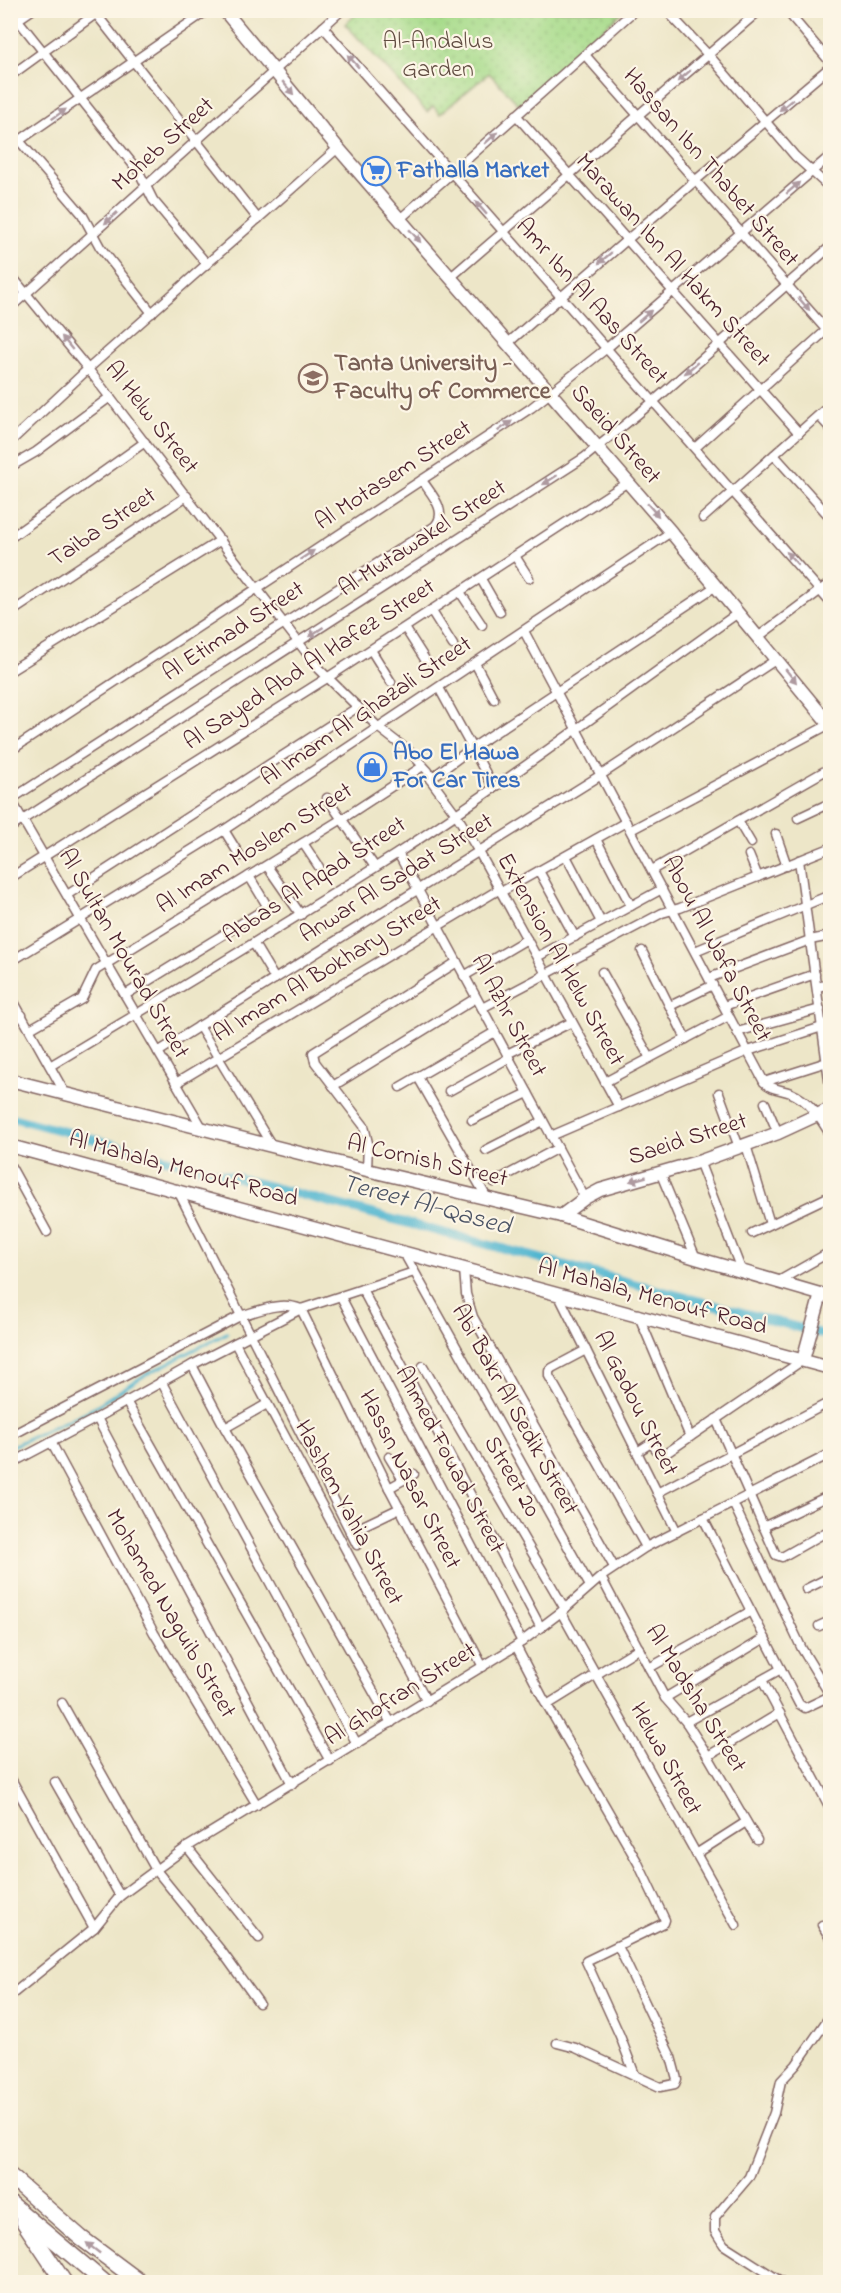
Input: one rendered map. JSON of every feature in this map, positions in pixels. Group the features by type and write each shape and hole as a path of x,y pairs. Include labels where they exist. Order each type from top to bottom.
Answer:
{"highway":[{"path":"10,2176 81,2238 140,2283"},
{"path":"11,2204 53,2263 64,2283"},
{"path":"11,2204 104,2283"}],"main road":[{"name":"Saeid Street","path":"224,10 338,148 671,532 830,725"},
{"name":"Al Cornish Street","path":"10,1080 367,1170 561,1216 826,1296"},
{"name":"Saeid Street","path":"561,1216 600,1190 743,1146 759,1135 778,1133 825,1113"},
{"name":"Al Mahala, Menouf Road","path":"10,1146 558,1294 804,1356 831,1368"},
{"path":"804,1356 817,1308 826,1296"}],"street":[{"path":"32,10 14,23 43,52 139,172 153,200 207,264"},
{"path":"10,147 208,10"},
{"name":"Moheb Street","path":"10,308 342,10"},
{"path":"400,219 635,10"},
{"path":"666,10 795,156 831,188"},
{"path":"451,278 760,10"},
{"path":"786,10 831,62"},
{"path":"10,76 97,12 258,219"},
{"name":"Amr Ibn Al Aas Street","path":"323,27 831,602"},
{"name":"Hassan Ibn Thabet Street","path":"585,55 829,330"},
{"path":"508,343 831,67"},
{"name":"Marawan Ibn Al Hakm Street","path":"516,115 799,433"},
{"path":"10,130 82,214 100,247 152,313"},
{"path":"10,442 88,369 338,148"},
{"name":"Al Motasem Street","path":"10,751 496,432 551,393 607,348 831,156"},
{"name":"Al Mutawakel Street","path":"10,828 299,643 598,447 831,247"},
{"name":"Al Helw Street","path":"10,274 88,369 258,588"},
{"path":"695,448 829,330"},
{"path":"10,467 36,452 110,397"},
{"path":"703,518 831,405"},
{"path":"819,416 831,428"},
{"path":"10,538 144,442"},
{"path":"774,455 831,517"},
{"name":"Al Etimad Street","path":"11,799 437,524 441,517 440,509 422,480"},
{"name":"Al Sayed Abd Al Hafez Street","path":"10,878 371,650 628,482"},
{"name":"Taiba Street","path":"10,613 187,496"},
{"name":"Al Imam Al Ghazali Street","path":"10,962 224,830 671,532"},
{"path":"10,671 221,540"},
{"path":"516,556 529,578"},
{"path":"481,579 500,612"},
{"path":"759,637 831,583"},
{"path":"430,779 472,748 716,586"},
{"name":"Extension Al Helw Street","path":"258,588 327,678 423,766 479,852 619,1107"},
{"path":"460,592 482,626"},
{"path":"431,610 453,645"},
{"name":"Abbas Al Aqad Street","path":"50,1066 254,944 398,853 494,788 738,613"},
{"path":"405,628 426,661"},
{"name":"Abou Al Wafa Street","path":"524,631 764,1082"},
{"path":"371,650 391,682"},
{"name":"Anwar Al Sadat Street","path":"158,1052 601,775 777,659"},
{"path":"475,663 494,699"},
{"path":"439,688 494,788"},
{"path":"67,895 358,707"},
{"name":"Al Imam Al Bokhary Street","path":"176,1083 500,890 596,839 629,826 830,725"},
{"name":"Al Imam Moslem Street","path":"30,1029 82,999 93,972 106,963 267,866 423,766"},
{"path":"652,870 831,768"},
{"path":"327,798 375,867"},
{"name":"Al Sultan Mourad Street","path":"11,799 203,1129"},
{"path":"798,818 831,802"},
{"path":"738,821 751,843"},
{"path":"224,830 240,856"},
{"path":"776,834 787,866"},
{"path":"596,839 631,906"},
{"path":"303,843 319,867"},
{"path":"482,1008 662,913 831,848"},
{"name":"Al Azhr Street","path":"398,853 585,1198"},
{"path":"749,855 758,878"},
{"path":"566,856 601,922"},
{"path":"800,860 831,1087"},
{"path":"267,866 301,915"},
{"path":"539,871 575,937"},
{"path":"125,995 265,909 266,904 249,876"},
{"path":"537,957 662,889"},
{"path":"694,951 831,895"},
{"path":"670,1006 711,981 810,940 831,936"},
{"path":"464,976 527,939"},
{"path":"254,944 275,979"},
{"path":"642,951 686,1039"},
{"path":"367,1170 368,1143 364,1126 314,1059 313,1053 457,962"},
{"path":"602,972 650,1058"},
{"path":"724,1006 815,974"},
{"path":"817,987 831,984"},
{"path":"10,995 66,1095"},
{"path":"333,1086 476,998"},
{"path":"737,1032 820,1009"},
{"path":"10,1022 21,1015"},
{"path":"605,1082 729,1016"},
{"path":"449,1091 572,1022"},
{"path":"199,1026 272,1146"},
{"path":"551,1136 748,1051 822,1027"},
{"path":"400,1087 495,1032"},
{"path":"764,1082 827,1062"},
{"path":"418,1077 487,1198"},
{"path":"764,1082 770,1087 795,1095 825,1113 831,1134"},
{"path":"472,1120 528,1093"},
{"path":"719,1093 743,1146 770,1224"},
{"path":"765,1103 778,1133"},
{"path":"486,1150 543,1121"},
{"path":"494,1182 558,1148"},
{"path":"699,1161 742,1272"},
{"path":"10,1165 47,1232"},
{"path":"660,1172 696,1258"},
{"path":"177,1190 357,1545"},
{"path":"752,1233 831,1196"},
{"path":"777,1282 831,1252"},
{"name":"Abi Bakr Al Sedik Street","path":"404,1253 590,1586"},
{"path":"464,1269 466,1294 473,1317 614,1567"},
{"path":"10,1464 98,1418 161,1381 302,1309 414,1272"},
{"path":"362,1290 541,1628"},
{"name":"Al Gadou Street","path":"558,1294 677,1532"},
{"name":"Ahmed Fouad Street","path":"341,1296 519,1644 547,1705 638,1863 665,1920 664,1923 618,1946"},
{"path":"10,1437 240,1316 277,1305 302,1309"},
{"name":"Hassn Nasar Street","path":"302,1309 389,1488 483,1667"},
{"path":"638,1314 690,1437"},
{"name":"Hashem Yahia Street","path":"235,1343 427,1701"},
{"path":"586,1350 552,1368 549,1376 646,1547"},
{"path":"637,1452 651,1443 663,1454 804,1356"},
{"path":"192,1365 391,1724"},
{"name":"Street 20","path":"423,1366 563,1610"},
{"path":"161,1381 357,1744"},
{"path":"126,1401 330,1761"},
{"path":"657,1493 831,1402"},
{"path":"225,1428 267,1404"},
{"path":"98,1418 292,1785"},
{"path":"716,1419 775,1553 780,1557 831,1530"},
{"name":"Mohamed Naguib Street","path":"51,1442 154,1633 257,1805"},
{"name":"Al Ghofran Street","path":"10,1996 94,1928 120,1896 187,1847 292,1785 519,1644 614,1567 646,1547 831,1454"},
{"path":"390,1457 403,1480"},
{"path":"389,1488 414,1474"},
{"path":"763,1527 831,1495"},
{"path":"703,1518 799,1704 807,1707 831,1695 802,1649 733,1503"},
{"path":"350,1532 400,1508"},
{"name":"Al Madsha Street","path":"601,1577 665,1698 686,1722 757,1840"},
{"path":"806,1589 831,1577"},
{"name":"Helwa Street","path":"563,1610 596,1675 736,1925"},
{"path":"649,1668 751,1611"},
{"path":"819,1626 831,1621"},
{"path":"665,1698 765,1638"},
{"path":"547,1705 639,1648"},
{"path":"686,1722 781,1669"},
{"path":"762,1680 831,1808"},
{"path":"62,1703 156,1870 223,1953 259,2003"},
{"path":"708,1756 780,1713"},
{"path":"10,1777 94,1928"},
{"path":"55,1782 120,1896"},
{"path":"696,1854 746,1822"},
{"path":"187,1847 259,1938"},
{"path":"822,1925 831,1938"},
{"path":"557,2043 576,2048 660,2087 670,2086 677,2079 671,2057 618,1946 586,1961 635,2075"},
{"path":"782,2283 724,2245 715,2231 715,2217 749,2177 774,2113 781,2081 796,2065 831,2016"}],"green space":[{"name":"Al-Andalus Garden","path":"360,11 623,11 519,105 489,73 440,114 433,106 427,112 345,24"}],"waterway":[{"name":"Tereet Al-Qased","path":"10,1117 830,1336"},
{"path":"10,1447 90,1410 145,1375 227,1333"}],"place":[{"name":"Fathalla Market","path":"376,171"},
{"name":"Tanta University - Faculty of Commerce","path":"313,378"},
{"name":"Abo El Hawa For Car Tires","path":"372,767"}]}
